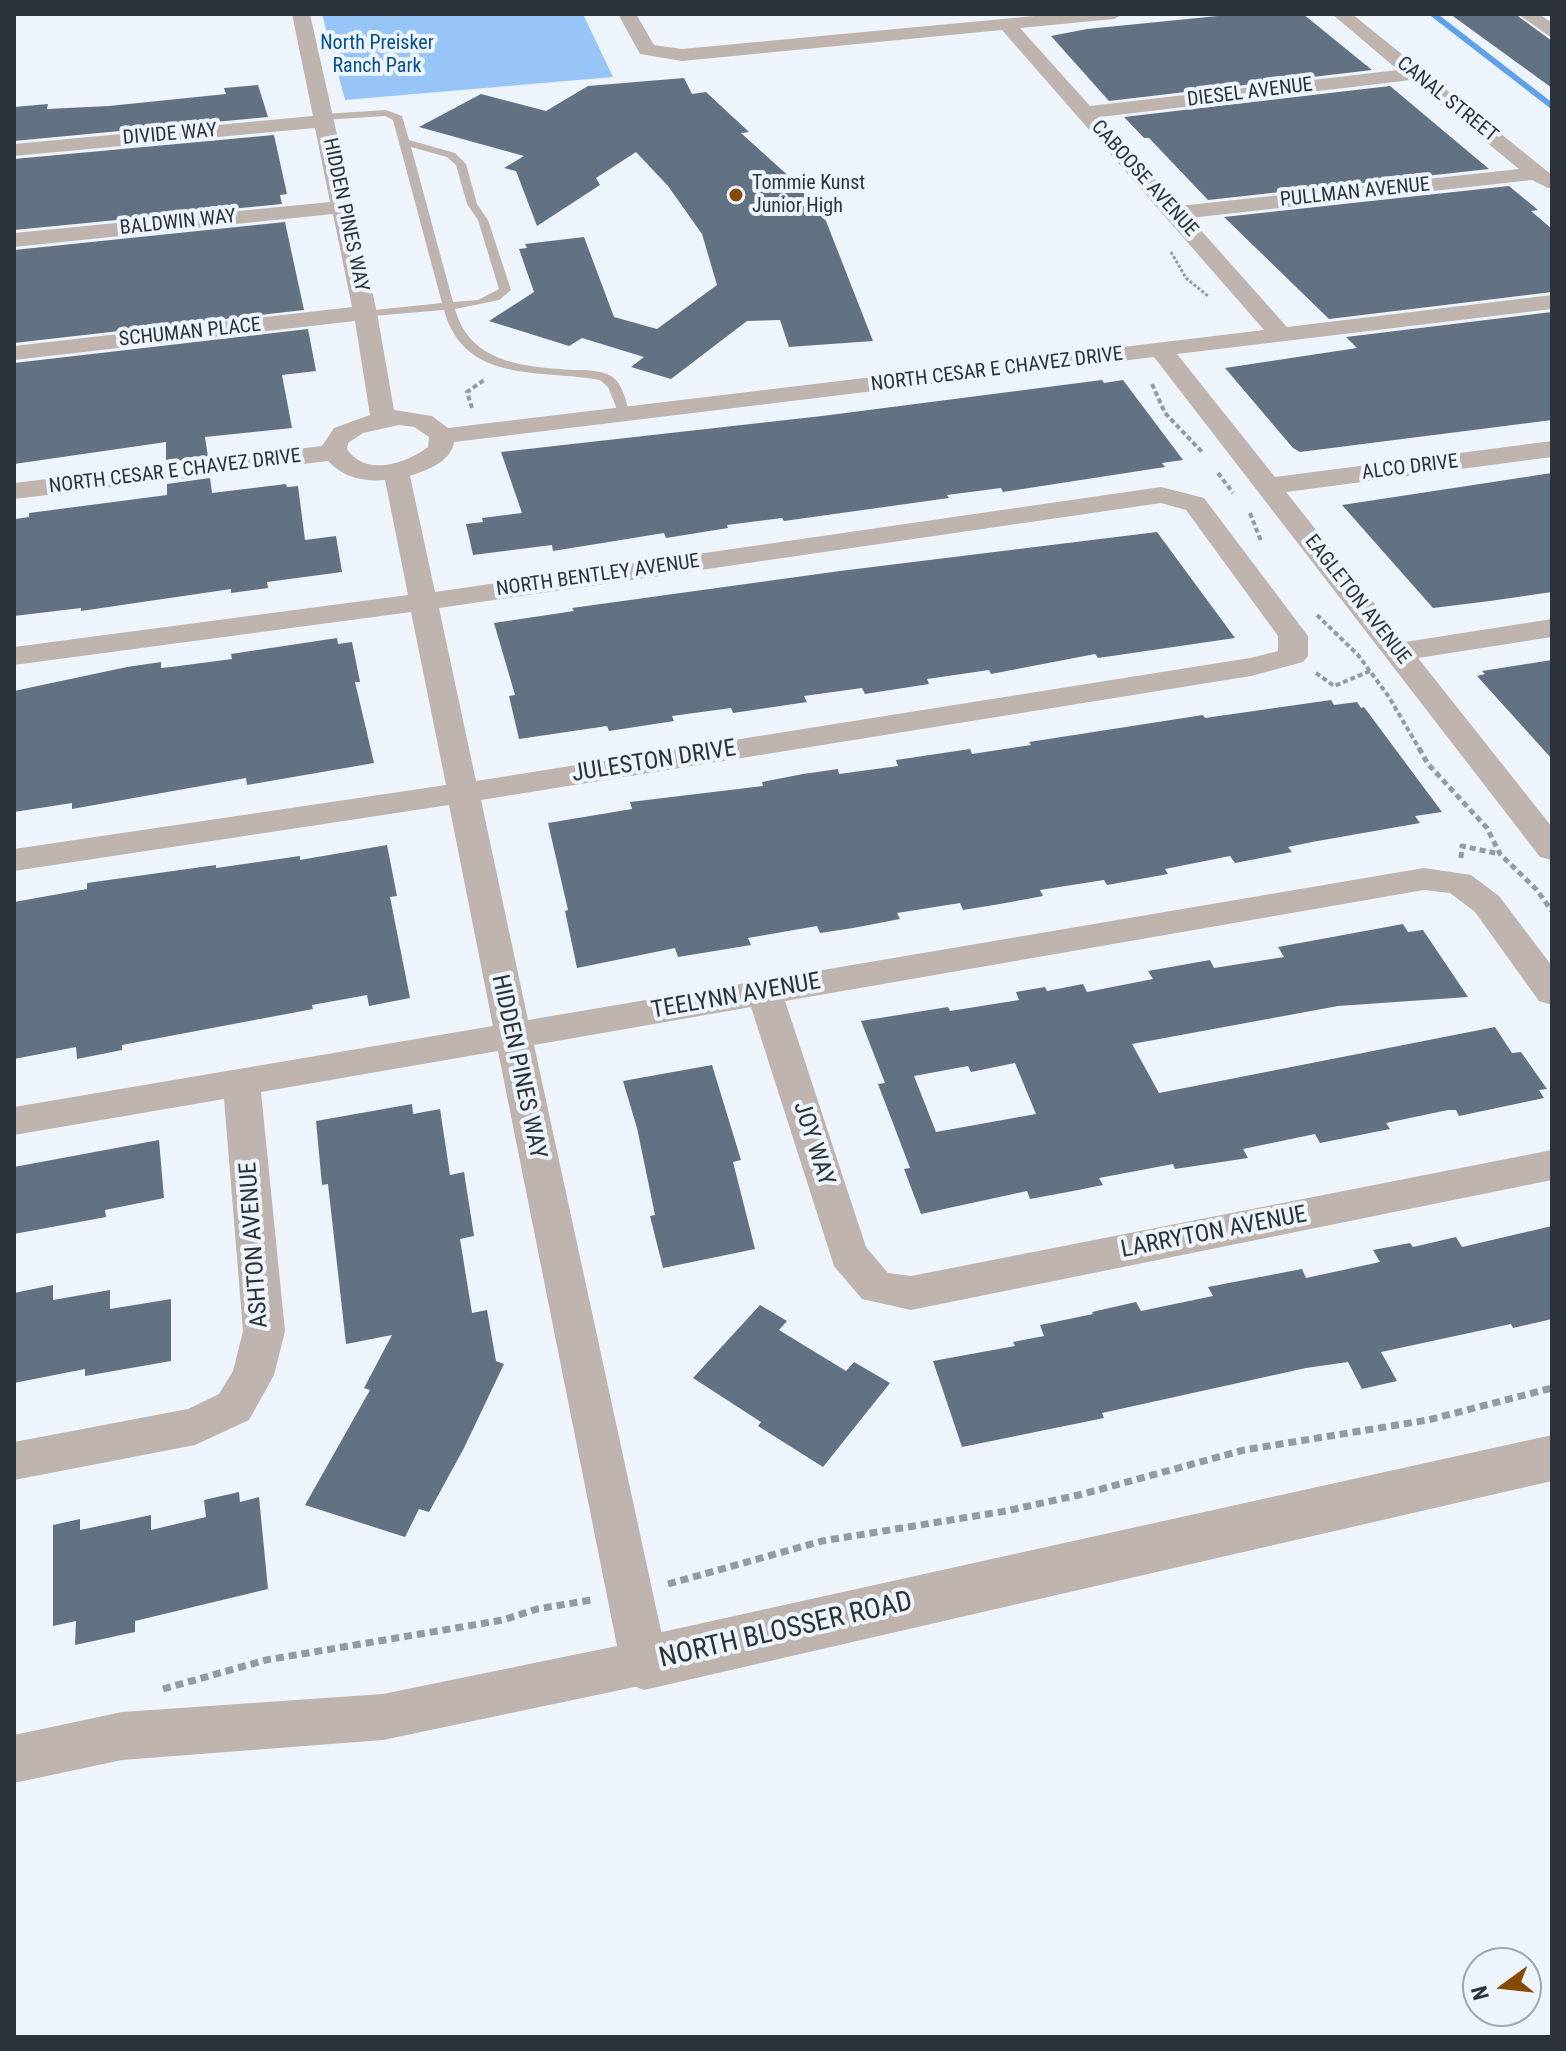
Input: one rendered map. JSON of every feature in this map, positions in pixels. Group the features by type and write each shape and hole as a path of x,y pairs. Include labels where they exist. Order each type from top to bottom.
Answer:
{"street":[{"name":"HIDDEN PINES WAY","path":"301,14 365,314 383,418"},
{"path":"627,14 647,50 662,55 1114,14"},
{"name":"CANAL STREET","path":"1341,14 1544,179"},
{"path":"1527,14 1552,32"},
{"name":"CABOOSE AVENUE","path":"1006,24 1281,334"},
{"name":"DIESEL AVENUE","path":"1085,113 1415,74"},
{"name":"DIVIDE WAY","path":"14,150 325,119"},
{"name":"PULLMAN AVENUE","path":"1174,213 1544,179"},
{"name":"BALDWIN WAY","path":"14,240 343,207"},
{"name":"NORTH CESAR E CHAVEZ DRIVE","path":"442,436 1552,302"},
{"name":"SCHUMAN PLACE","path":"14,353 365,314"},
{"name":"EAGLETON AVENUE","path":"1162,351 1552,849"},
{"path":"383,418 414,419 436,428 442,436 440,450 433,457 396,471 363,470 341,460 336,452 336,443 342,435 367,421 383,418"},
{"name":"ALCO DRIVE","path":"1269,486 1552,449"},
{"name":"NORTH CESAR E CHAVEZ DRIVE","path":"14,491 336,452"},
{"name":"HIDDEN PINES WAY","path":"396,471 644,1663"},
{"name":"NORTH BENTLEY AVENUE","path":"14,656 422,602 1146,497 1181,499 1195,504 1293,636 1293,656"},
{"path":"1398,652 1552,628"},
{"name":"JULESTON DRIVE","path":"14,860 462,793 1251,667 1293,656"},
{"name":"TEELYNN AVENUE","path":"14,1121 512,1038 1424,879 1459,883 1487,904 1552,992"},
{"name":"JOY WAY","path":"764,992 848,1255 876,1287"},
{"name":"ASHTON AVENUE","path":"14,1461 195,1426 234,1407 253,1375 264,1331 241,1082"},
{"name":"LARRYTON AVENUE","path":"876,1287 911,1293 1552,1165"},
{"name":"NORTH BLOSSER ROAD","path":"14,1759 122,1736 383,1717 644,1663 1552,1458"}],"lane":[{"path":"325,119 393,114 398,118 449,306 461,339 470,348 506,366 548,373 602,376 613,387 624,414"},
{"path":"365,314 487,301 505,290 483,220 472,204 461,164 451,155 404,142"}],"path":[{"path":"1169,246 1186,278 1217,303"},
{"path":"475,421 467,392 506,366"},
{"path":"1293,656 1334,686 1370,671"},
{"path":"161,1690 266,1660 488,1623 537,1609 629,1594 822,1541 1006,1511 1083,1494 1244,1450 1428,1420 1552,1388"}],"green space":[{"name":"North Preisker Ranch Park","path":"322,14 583,14 613,77 345,100"}],"building":[{"path":"1238,14 1303,14 1372,70 1109,101 1051,36 1087,29"},
{"path":"1450,14 1515,14 1552,41 1552,88"},
{"path":"684,78 692,94 706,92 749,132 741,133 793,180 826,221 873,341 789,347 780,320 747,321 671,379 631,367 644,357 582,338 569,346 489,321 534,292 519,249 527,248 525,244 584,237 614,317 657,329 717,285 702,234 668,186 636,152 596,178 600,185 537,226 516,171 504,168 524,156 419,127 481,94 546,111 588,86"},
{"path":"258,85 268,117 14,141 14,107 48,104 47,109 109,106 226,94 224,88"},
{"path":"1390,86 1489,169 1208,200 1149,138 1144,138 1124,117"},
{"path":"274,135 287,194 280,195 282,204 14,230 14,159"},
{"path":"1509,186 1538,210 1531,211 1552,229 1552,292 1329,319 1224,217"},
{"path":"285,222 304,310 14,343 14,250"},
{"path":"1552,312 1552,420 1300,452 1293,448 1225,368 1357,348 1346,337"},
{"path":"308,329 316,371 282,375 292,428 205,437 208,457 166,462 166,442 14,464 14,363"},
{"path":"1102,380 1104,383 1123,380 1183,460 1162,463 1165,467 1003,492 1001,488 784,521 782,518 727,525 728,528 666,538 664,533 553,551 552,545 473,555 466,524 483,522 482,518 522,513 501,452 822,416"},
{"path":"1552,473 1552,592 1433,608 1342,505"},
{"path":"210,478 212,493 286,484 287,487 298,486 305,540 336,536 342,572 267,582 268,588 231,593 231,589 81,611 81,608 14,616 15,519 29,517 29,513 167,495 167,484"},
{"path":"1157,532 1235,638 1098,658 1095,654 991,674 989,670 927,679 929,684 865,694 862,688 804,696 807,702 733,713 731,708 672,716 674,721 609,731 607,726 519,739 509,696 515,695 494,623 574,611 572,608 840,571"},
{"path":"337,638 338,644 352,642 360,682 355,682 374,763 247,785 246,778 72,809 72,803 14,812 14,691 127,667 161,662 161,668 232,659 231,654"},
{"path":"1552,660 1552,759 1477,676 1485,674 1482,671"},
{"path":"1331,700 1334,705 1357,702 1361,708 1364,707 1442,812 1415,816 1420,823 1288,847 1292,852 1235,863 1230,856 1165,869 1168,874 1107,885 1104,880 1040,890 1043,896 1000,904 963,910 960,903 897,913 900,919 853,928 820,933 817,926 748,938 751,945 678,957 675,948 577,968 565,911 568,910 548,823 632,809 630,802 763,786 762,782 803,774 838,769 839,774 898,766 896,760 970,749 972,754 1203,715 1205,718"},
{"path":"387,845 397,896 390,897 410,998 369,1006 367,995 312,1005 313,1009 122,1045 122,1050 77,1059 76,1047 14,1059 14,902 87,889 87,883 216,865 216,868 300,856 300,860"},
{"path":"1403,924 1408,932 1423,930 1468,997 1338,1006 1132,1044 1159,1093 1495,1027 1512,1053 1521,1052 1547,1089 1539,1090 1544,1098 1459,1116 1456,1110 1448,1110 1386,1123 1390,1129 1320,1143 1315,1134 1243,1149 1248,1158 1175,1169 1173,1164 1099,1178 1103,1185 1073,1191 1030,1199 1027,1191 921,1214 904,1169 910,1168 878,1084 885,1083 861,1021 948,1007 950,1011 1019,1000 1016,992 1045,987 1047,991 1083,984 1087,992 1153,979 1148,971 1210,960 1214,968 1284,957 1278,947","holes":["1015,1063 1036,1114 936,1132 914,1076 968,1066 971,1072"]},
{"path":"712,1065 741,1160 733,1162 755,1249 663,1268 650,1216 655,1215 637,1128 623,1081"},
{"path":"412,1104 413,1114 440,1109 450,1175 464,1172 474,1236 460,1239 472,1313 487,1310 496,1361 504,1364 429,1512 419,1509 405,1537 305,1505 370,1390 364,1388 392,1335 346,1344 328,1184 322,1185 316,1121"},
{"path":"159,1140 164,1198 105,1210 106,1217 14,1234 14,1167"},
{"path":"1552,1226 1552,1319 1513,1328 1511,1324 1381,1352 1397,1381 1362,1389 1348,1362 1306,1368 1102,1413 1104,1418 962,1447 933,1361 1015,1346 1013,1342 1044,1336 1040,1325 1136,1302 1141,1311 1213,1296 1208,1287 1302,1269 1306,1278 1380,1262 1373,1250 1410,1243 1413,1247 1456,1237 1462,1247"},
{"path":"53,1285 53,1300 110,1290 110,1309 171,1299 171,1361 85,1376 85,1369 14,1383 14,1293"},
{"path":"760,1305 787,1321 779,1330 846,1371 854,1362 890,1383 823,1467 758,1426 761,1422 693,1378"},
{"path":"239,1492 240,1502 259,1497 268,1589 135,1621 135,1632 75,1645 76,1621 53,1626 53,1525 80,1519 80,1530 151,1515 151,1530 206,1517 204,1500"}],"waterway":[{"path":"1433,14 1552,106"}],"place":[{"name":"Tommie Kunst Junior High","path":"736,195"}]}
